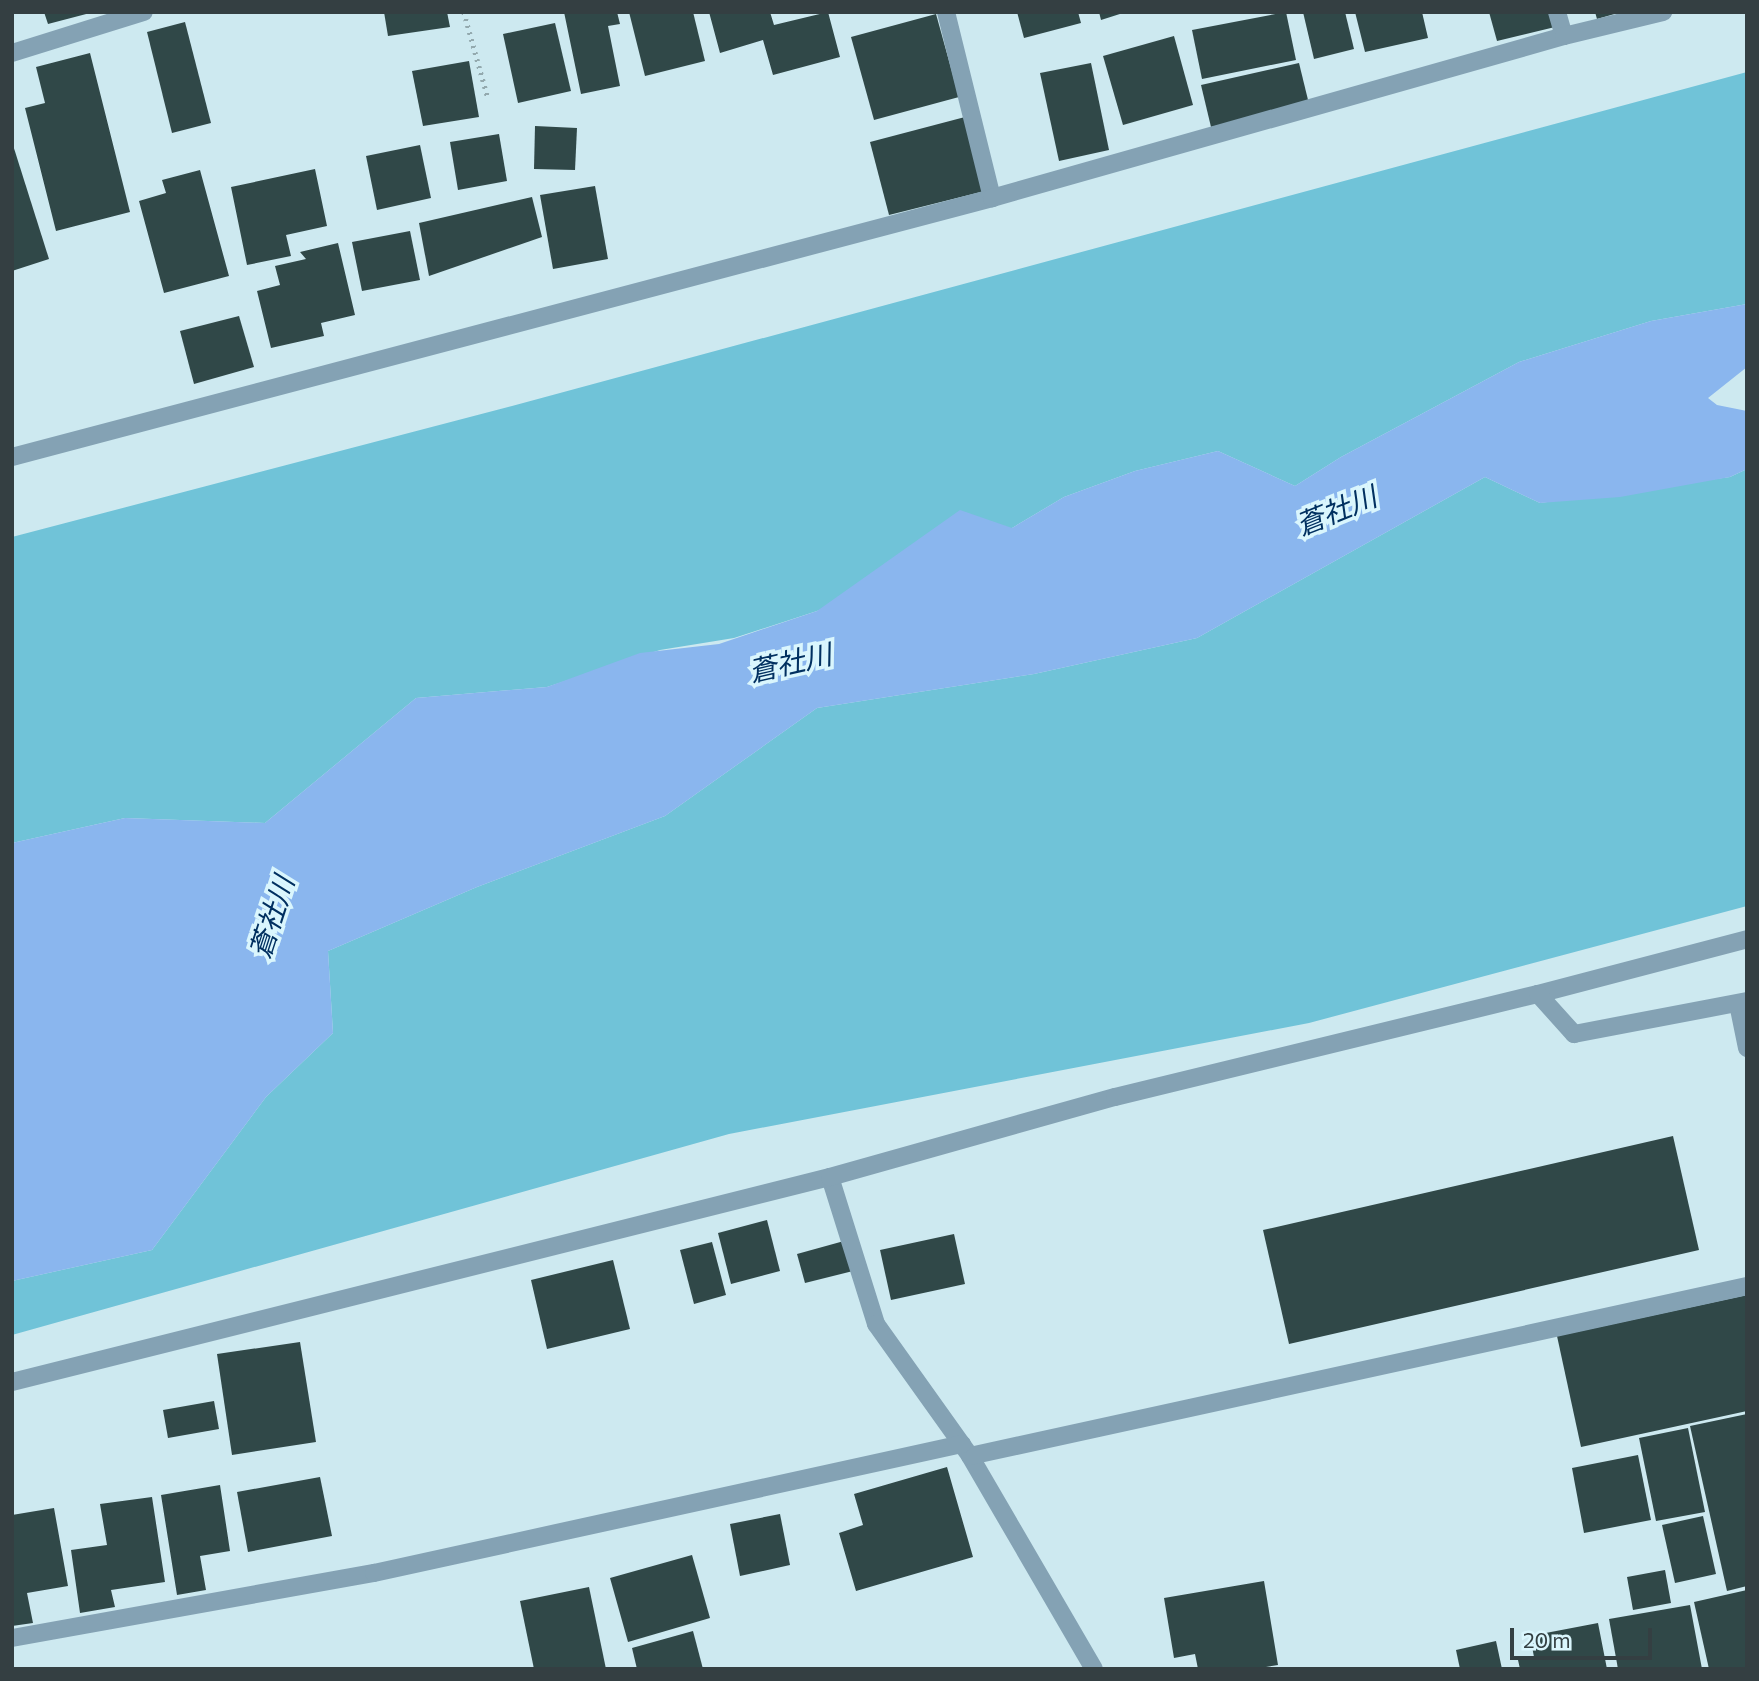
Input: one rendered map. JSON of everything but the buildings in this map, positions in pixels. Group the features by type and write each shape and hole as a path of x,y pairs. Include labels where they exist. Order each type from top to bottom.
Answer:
{"street":[{"path":"12,53 144,12"},
{"path":"946,12 992,198"},
{"path":"1557,12 1564,36"},
{"path":"12,457 992,198 1564,36 1663,12"},
{"path":"12,1382 830,1177 1115,1097 1538,994 1747,939"},
{"path":"1538,994 1574,1034 1742,1002 1747,1048"},
{"path":"830,1177 876,1324 966,1450 1094,1669"},
{"path":"12,1638 374,1573 1747,1286"}],"path":[{"path":"464,12 488,98"}],"shaded area":[{"path":"1747,72 1747,304 1651,321 1519,362 1341,457 1295,486 1218,451 1135,471 1064,497 1012,528 817,611 734,638 660,650 547,687 416,698 265,823 125,818 12,843 12,537 512,406"},
{"path":"1747,469 1747,906 1309,1023 729,1134 12,1335 12,1281 152,1250 266,1097 333,1033 328,951 477,887 665,816 817,708 1034,674 1197,638 1485,477 1540,503 1730,477"}],"water":[{"name":"蒼社川","path":"1747,304 1747,367 1708,398 1717,405 1747,411 1747,469 1730,477 1620,497 1540,503 1485,477 1197,638 1034,674 817,708 665,816 477,887 328,951 333,1033 266,1097 152,1250 12,1281 12,843 125,818 265,823 416,698 547,687 640,653 719,644 817,611 960,510 1012,528 1064,497 1135,471 1218,451 1295,486 1341,457 1519,362 1651,321"}]}
